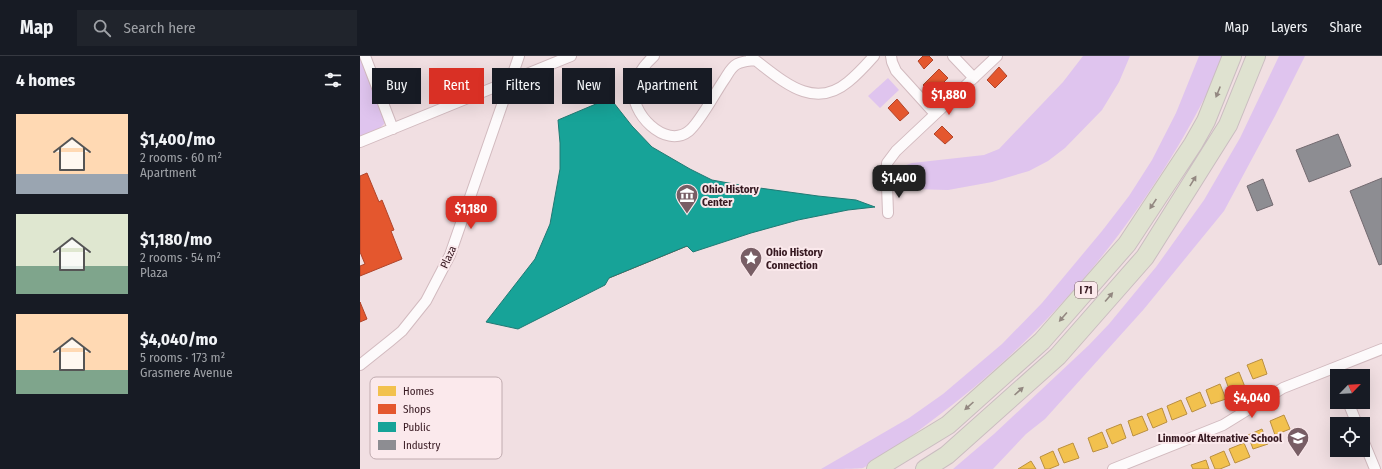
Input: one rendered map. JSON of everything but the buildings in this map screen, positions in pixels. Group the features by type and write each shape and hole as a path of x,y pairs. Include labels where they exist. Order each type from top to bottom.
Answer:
{"highway":[{"name":"I 71","path":"876,469 948,425 1042,342 1127,244 1194,144 1206,121 1232,56"},
{"name":"I 71","path":"924,469 947,455 1058,356 1144,257 1228,125 1256,56"}],"street":[{"path":"365,56 393,128"},
{"name":"Plaza","path":"516,68 520,56"},
{"path":"541,68 571,56"},
{"path":"654,56 647,62 634,87 636,105 644,118 656,131 667,135 679,136 689,131 733,67 738,63 752,58 799,90 811,94 835,90 848,82 874,56"},
{"path":"733,67 734,56"},
{"path":"891,56 896,71 935,114"},
{"path":"952,56 974,78"},
{"path":"887,170 887,163 896,151 997,56"},
{"path":"360,142 492,88"},
{"name":"Plaza","path":"360,364 402,331 426,301 450,255 503,104"},
{"path":"887,185 888,213"},
{"path":"1342,369 1382,349"},
{"path":"1113,469 1223,425 1283,388 1330,374"},
{"path":"1370,457 1375,469"}],"shaded area":[{"path":"1083,56 1130,56 1119,82 1102,110 1065,148 1048,161 1029,171 992,182 948,190 911,189 905,186 902,169 906,165 912,163 984,155 999,149 1063,82"},
{"path":"1199,56 1225,56 1199,109 1137,210 1101,258 1062,303 1021,346 976,385 894,449 863,468 821,469 909,418 943,394 1002,344 1042,303 1129,196 1152,160 1176,113"},
{"path":"1279,56 1305,56 1275,116 1224,211 1144,309 1045,419 1026,434 993,469 953,469 994,434 1089,345 1109,324 1156,267 1204,200 1240,138"},
{"path":"360,58 372,88 372,104 378,104 385,123 380,128 360,136"},
{"path":"888,78 899,90 880,108 868,96"}],"place":[{"name":"Ohio History Center","path":"687,214"},
{"name":"Ohio History Connection","path":"751,278"},
{"name":"Linmoor Alternative School","path":"1298,458"}]}
